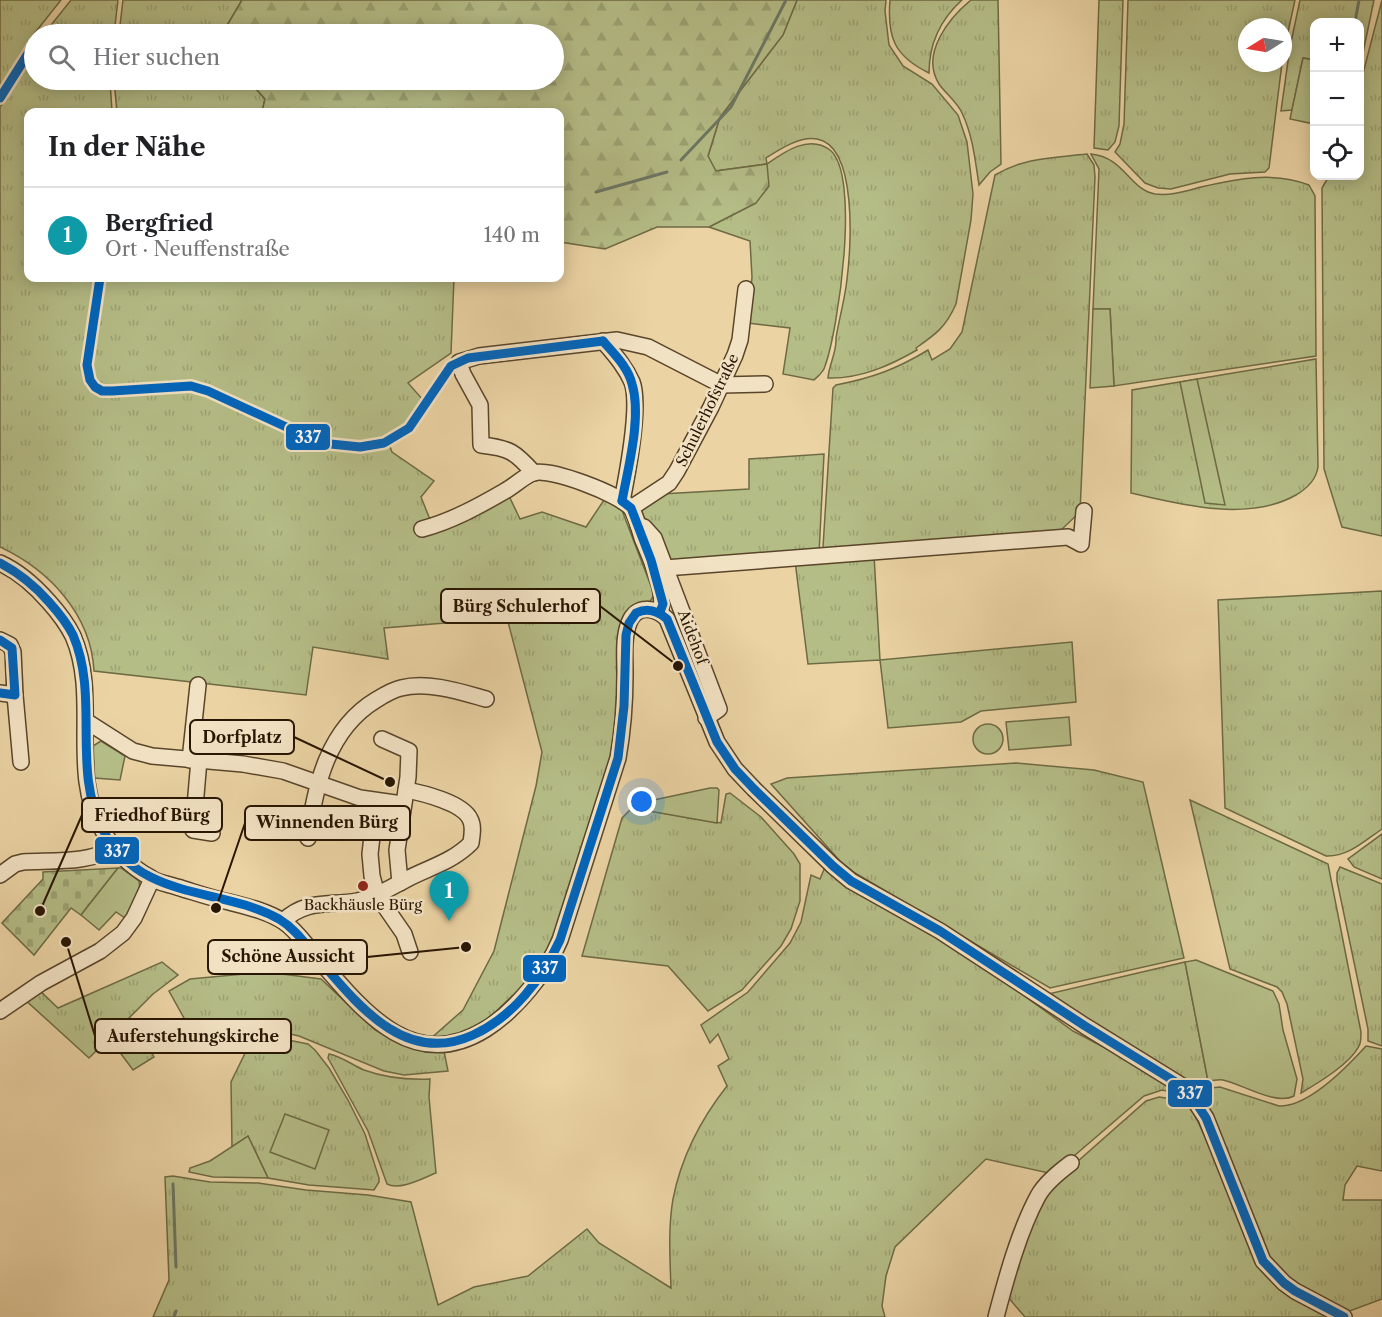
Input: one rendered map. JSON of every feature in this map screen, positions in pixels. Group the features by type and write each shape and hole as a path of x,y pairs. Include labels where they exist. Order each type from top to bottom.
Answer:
{"street":[{"name":"Schulerhofstraße","path":"626,505 669,483 688,453 730,368 740,340 746,289"},
{"path":"603,341 622,363 633,385 626,505"},
{"path":"534,473 513,452 498,446 481,444 480,405 459,362 479,356 603,341 635,343 648,347 722,385 765,384"},
{"path":"422,529 443,524 534,473 549,473 592,486 626,505 638,525 662,597 663,604 660,612"},
{"name":"Aidehof","path":"638,525 644,526 654,538 719,709 706,718"},
{"path":"665,568 1056,538"},
{"path":"0,563 27,579 58,612 73,636 85,688 86,775 89,793 94,813 114,848 129,863 152,879 254,908 283,921 364,1010 400,1036 422,1044 437,1046 454,1044 494,1024 543,972 553,957 618,758 623,729 625,651 629,621 635,613 642,610 660,612 667,619 706,718 724,755 735,768 851,882 940,931 1085,1026 1187,1089 1206,1118 1263,1261 1284,1283 1344,1317"},
{"path":"0,640 12,648 7,694 21,762"},
{"path":"198,685 193,830 212,833"},
{"path":"308,838 318,783 328,754 338,735 352,717 366,706 401,687 446,689 486,699"},
{"path":"86,721 133,751 152,756 243,764 283,771 360,798 376,801 404,797 436,797 466,814 471,820 471,843 446,863 377,895 356,901 314,904 295,911 283,921"},
{"path":"382,740 409,751 397,850 400,883"},
{"path":"376,801 370,854 372,876 377,895 404,934 410,952"},
{"path":"0,874 15,864 23,862 93,858 114,848"},
{"path":"0,1011 41,983 100,951 123,933 134,918 152,879"},
{"path":"996,1317 1008,1275 1038,1194 1071,1163"}],"green space":[{"path":"0,0 61,0 42,24 24,24 24,50 0,90"},
{"path":"71,0 118,0 115,24 52,24"},
{"path":"123,0 242,0 228,24 120,24"},
{"path":"242,0 797,0 783,35 720,117 708,156 716,171 767,164 769,186 756,203 709,227 657,227 605,249 564,243 564,108 263,108 265,99 257,90 564,90 564,24 228,24"},
{"path":"797,0 886,0 889,45 903,66 932,84 958,115 967,142 973,194 971,220 956,304 944,324 916,348 917,350 896,361 863,374 840,378 828,378 849,265 850,223 846,178 840,160 830,146 817,139 804,139 766,158 767,164 797,146 814,144 830,150 839,165 844,189 845,220 840,289 830,348 821,374 814,380 783,374 790,328 748,323 752,277 750,241 709,227 756,203 766,164 715,171 708,156 720,117 783,35"},
{"path":"890,0 962,0 942,24 931,52 929,73 908,60 895,44 890,25"},
{"path":"971,0 998,0 1001,164 990,172 979,185 969,130 957,105 939,84 934,73 933,61 935,49 946,27"},
{"path":"1099,0 1123,0 1119,126 1115,142 1108,150 1094,148"},
{"path":"1128,0 1295,0 1291,18 1238,18 1238,72 1281,72 1269,168 1265,172 1230,174 1171,189 1158,188 1145,183 1115,152 1120,144 1124,124"},
{"path":"1300,0 1374,0 1364,48 1364,18 1310,18 1310,59 1303,58 1292,110 1281,111 1286,72 1292,72 1292,38"},
{"path":"1382,0 1382,536 1342,527 1324,469 1322,188 1327,180 1364,180 1364,70"},
{"path":"1303,58 1310,59 1310,123 1290,119"},
{"path":"24,66 24,90 111,90 112,108 24,108 24,282 454,282 451,353 408,383 424,401 408,425 394,435 375,443 353,444 331,441 286,425 225,396 224,404 287,433 320,445 352,451 389,444 392,452 434,481 421,497 435,532 509,496 520,519 542,512 586,527 606,497 620,505 654,594 648,603 631,612 614,757 551,951 530,979 483,1024 456,1037 428,1041 463,1010 494,951 536,786 542,752 507,618 384,628 388,659 313,647 306,695 94,671 85,631 64,596 35,568 0,547 0,107"},
{"path":"115,90 257,90 265,99 263,108 117,108"},
{"path":"1087,154 1094,165 1095,177 1080,512 1051,536 827,554 823,547 833,388 836,385 884,372 928,350 932,360 950,349 962,332 995,175 1028,162"},
{"path":"1091,154 1111,161 1139,186 1155,194 1173,194 1228,181 1268,177 1309,185 1315,196 1316,356 1114,386 1110,309 1093,309 1099,169"},
{"path":"1093,309 1110,309 1114,386 1090,388"},
{"path":"1316,359 1318,467 1313,480 1304,490 1277,503 1257,508 1236,509 1193,506 1131,493 1132,390"},
{"path":"1197,379 1225,505 1205,503 1180,382"},
{"path":"824,454 819,554 673,565 641,514 643,505 661,494 749,489 749,459"},
{"path":"874,555 880,660 808,664 795,561"},
{"path":"1382,591 1382,829 1349,851 1326,856 1225,808 1218,600"},
{"path":"1072,642 1076,702 981,711 961,722 888,728 880,660"},
{"path":"1069,717 1071,745 1009,750 1006,722"},
{"path":"988,724 994,725 1002,733 1002,745 994,753 988,754 982,753 974,745 973,739 974,733 982,725"},
{"path":"101,741 125,756 120,780 94,778 93,746"},
{"path":"1016,763 1094,770 1143,782 1184,958 1050,988 855,873 840,861 771,784 787,778"},
{"path":"710,788 719,790 717,823 632,808 649,801"},
{"path":"730,793 761,817 800,864 800,901 791,929 781,946 742,990 708,1011 668,966 582,956 622,818 632,808 721,823 726,794"},
{"path":"1190,800 1328,864 1361,1039 1360,1045 1349,1060 1301,1093 1303,1079 1287,1004 1282,992 1277,987 1230,969"},
{"path":"1382,834 1382,879 1354,867 1348,859"},
{"path":"825,867 976,961 1073,1031 1138,1065 1181,1094 1162,1090 1144,1096 1053,1174 986,1159 895,1247 886,1276 882,1306 885,1317 153,1317 169,1280 165,1177 173,1176 210,1182 258,1183 368,1195 411,1202 438,1305 474,1287 528,1276 587,1229 599,1243 671,1288 670,1221 681,1169 693,1140 727,1086 718,1066 729,1059 718,1034 710,1043 701,1025 748,992 790,943 801,922 811,875 820,879"},
{"path":"1340,867 1382,884 1382,1046 1368,1041 1368,1029 1337,881"},
{"path":"118,868 81,915 71,908 34,955 2,923 43,879 43,872"},
{"path":"118,868 139,881 138,895 125,918 116,912 99,930 81,915"},
{"path":"1196,960 1273,991 1279,1004 1283,1030 1297,1079 1294,1096 1278,1098 1223,1080 1208,1081 1185,962"},
{"path":"162,962 178,975 153,994 89,1058 22,997 37,988 58,1008"},
{"path":"1185,962 1208,1081 1189,1083 1044,995"},
{"path":"244,974 282,974 321,979 375,1030 411,1048 444,1051 448,1071 404,1075 384,1071 299,1036 264,1028 239,1026 220,1028 195,1038 169,991 190,979"},
{"path":"134,1021 154,1057 133,1070 113,1043"},
{"path":"248,1032 308,1044 315,1050 329,1068 365,1134 379,1178 374,1190 309,1185 268,1178 248,1136 232,1147 231,1082 252,1039"},
{"path":"1366,1046 1382,1049 1382,1171 1357,1166 1345,1185 1343,1200 1382,1200 1382,1299 1347,1312 1301,1289 1266,1258 1191,1090 1220,1087 1279,1106 1291,1105 1327,1084"},
{"path":"329,1054 380,1075 405,1079 430,1079 429,1097 436,1173 405,1185 387,1184 368,1131 328,1058"},
{"path":"1159,1097 1186,1101 1195,1115 1235,1203 1259,1264 1333,1317 1025,1317 1007,1296 1030,1231 1047,1192 1060,1177 1146,1101"},
{"path":"285,1114 329,1130 315,1169 270,1152"},
{"path":"248,1136 268,1178 213,1177 189,1172 190,1168 210,1161"}],"waterway":[{"path":"681,160 731,107 786,0"},
{"path":"1356,18 1359,0"},
{"path":"596,192 667,172"},
{"path":"173,1184 176,1267"},
{"path":"174,1317 176,1311"}],"transit line":[{"name":"337","path":"0,98 24,60"},
{"name":"337","path":"99,282 87,365 90,380 95,387 102,391 112,391 191,386 208,391 321,443 360,447 384,443 409,428 451,366 468,358 603,341"},
{"name":"337","path":"603,341 627,372 635,397 635,427 622,501"},
{"name":"337","path":"622,501 631,508 651,560 663,604 660,612"},
{"name":"337","path":"0,563 38,591 59,614 73,635 81,659 85,683 87,758 94,807 103,830 119,853 138,870 159,881 232,901 279,919 298,935 364,1009 403,1036 424,1042 448,1043 473,1035 501,1018 525,995 553,955 560,940 618,758 624,706 626,635 629,623 640,611 649,610 660,614 667,619 717,742 735,769 754,789 851,881 940,931 1085,1026 1187,1089 1206,1118 1263,1261 1295,1291 1344,1317"},
{"name":"337","path":"0,640 12,648 15,695 0,693"}],"place":[{"name":"Bürg Schulerhof","path":"678,666"},
{"name":"Dorfplatz","path":"390,782"},
{"name":"Backhäusle Bürg","path":"363,886"},
{"name":"Winnenden Bürg","path":"216,908"},
{"name":"Friedhof Bürg","path":"40,911"},
{"name":"Bergfried","path":"449,921"},
{"name":"Auferstehungskirche","path":"66,942"},
{"name":"Schöne Aussicht","path":"466,947"}]}
